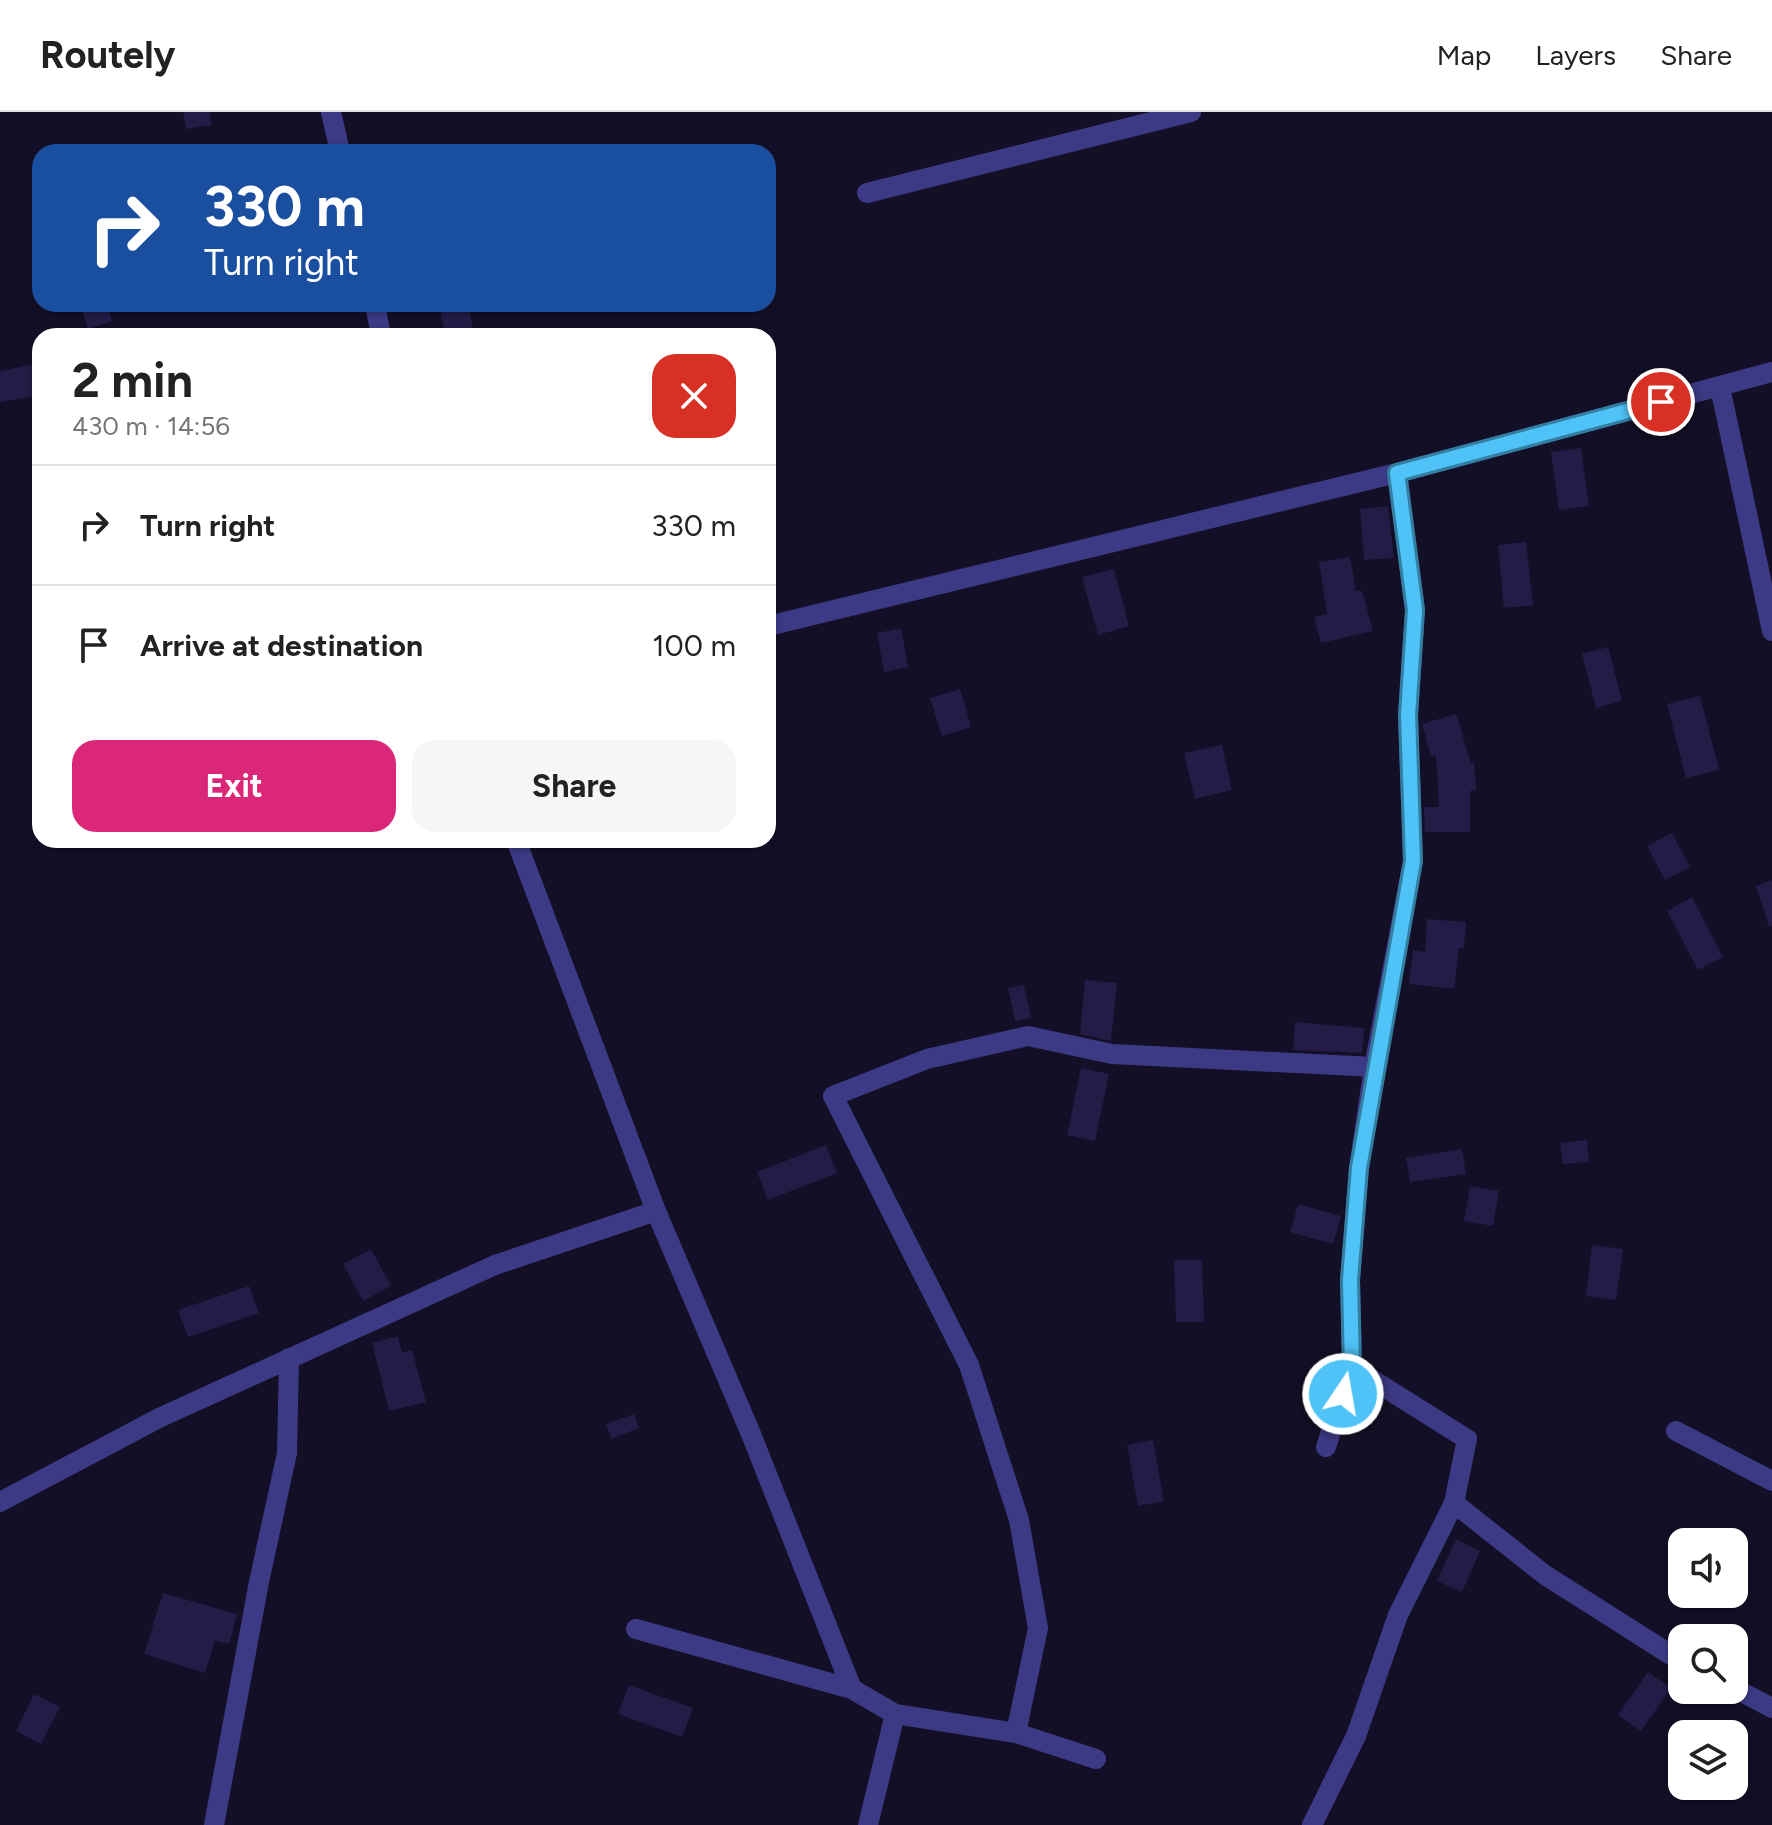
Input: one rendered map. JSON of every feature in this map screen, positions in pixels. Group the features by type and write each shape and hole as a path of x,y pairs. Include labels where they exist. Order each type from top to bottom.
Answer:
{"street":[{"path":"331,112 338,144"},
{"path":"867,193 1191,112"},
{"path":"776,624 1397,473 1772,372"},
{"path":"1720,387 1772,631"},
{"path":"1326,1447 1352,1367 1350,1280 1359,1168 1374,1067 1413,861 1408,715 1415,610 1397,473"},
{"path":"519,848 656,1211 751,1434 852,1689"},
{"path":"1016,1733 1038,1628 1019,1520 969,1365 833,1096 927,1059 1028,1036 1112,1054 1374,1067"},
{"path":"0,1502 159,1418 495,1265 656,1211"},
{"path":"214,1825 259,1582 287,1453 289,1358"},
{"path":"1312,1825 1356,1736 1398,1615 1454,1503 1467,1439 1352,1367"},
{"path":"1676,1431 1772,1481"},
{"path":"1454,1503 1545,1575 1668,1653"},
{"path":"636,1629 852,1689 895,1714 1016,1733 1096,1759"},
{"path":"1748,1695 1772,1708"},
{"path":"868,1825 895,1714"}],"building":[{"path":"183,112 210,112 212,125 186,129"},
{"path":"83,312 109,312 112,321 88,328"},
{"path":"469,312 473,328 444,328 440,313"},
{"path":"32,365 32,396 0,402 0,371"},
{"path":"1581,448 1589,506 1559,510 1551,452"},
{"path":"1388,506 1394,558 1364,560 1360,509"},
{"path":"1526,542 1533,605 1504,608 1498,545"},
{"path":"1350,557 1356,591 1362,591 1373,631 1321,643 1314,617 1327,614 1319,562"},
{"path":"1114,569 1129,626 1098,635 1082,577"},
{"path":"901,628 908,667 884,672 877,633"},
{"path":"1608,647 1622,701 1596,708 1582,654"},
{"path":"960,689 971,727 942,736 930,698"},
{"path":"1700,696 1719,770 1686,778 1667,704"},
{"path":"1456,714 1471,763 1474,762 1476,790 1470,791 1470,832 1425,832 1424,807 1439,807 1436,755 1431,756 1422,724"},
{"path":"1222,745 1232,790 1195,799 1184,753"},
{"path":"1672,833 1690,867 1665,880 1647,846"},
{"path":"1772,880 1772,926 1769,927 1756,886"},
{"path":"1692,897 1723,957 1698,970 1667,911"},
{"path":"1427,919 1466,922 1464,948 1459,948 1454,989 1409,984 1413,950 1425,952"},
{"path":"1085,980 1117,983 1111,1041 1080,1034"},
{"path":"1024,985 1031,1018 1015,1021 1008,988"},
{"path":"1295,1022 1364,1028 1362,1053 1293,1050"},
{"path":"1081,1068 1109,1074 1095,1141 1067,1135"},
{"path":"1587,1140 1589,1162 1563,1164 1560,1143"},
{"path":"826,1145 837,1173 768,1200 757,1172"},
{"path":"1462,1149 1466,1174 1410,1182 1406,1158"},
{"path":"1470,1186 1499,1191 1493,1226 1464,1221"},
{"path":"1298,1204 1341,1216 1333,1244 1290,1232"},
{"path":"1592,1245 1623,1249 1616,1300 1586,1296"},
{"path":"371,1249 391,1286 363,1301 343,1264"},
{"path":"1174,1260 1202,1260 1204,1322 1176,1322"},
{"path":"249,1286 259,1313 188,1337 178,1310"},
{"path":"398,1336 402,1353 412,1350 426,1402 389,1411 372,1343"},
{"path":"634,1414 639,1428 611,1439 606,1424"},
{"path":"1153,1440 1164,1501 1138,1506 1127,1445"},
{"path":"1456,1539 1480,1551 1462,1592 1437,1581"},
{"path":"163,1593 237,1614 229,1644 215,1641 205,1673 144,1654"},
{"path":"1648,1672 1668,1686 1668,1692 1641,1731 1618,1715"},
{"path":"629,1685 693,1708 682,1737 618,1714"},
{"path":"34,1694 60,1707 41,1744 16,1731"}],"route":[{"path":"1343,1394 1352,1367 1350,1280 1359,1168 1374,1067 1413,861 1408,715 1415,610 1397,473 1661,402"}]}
